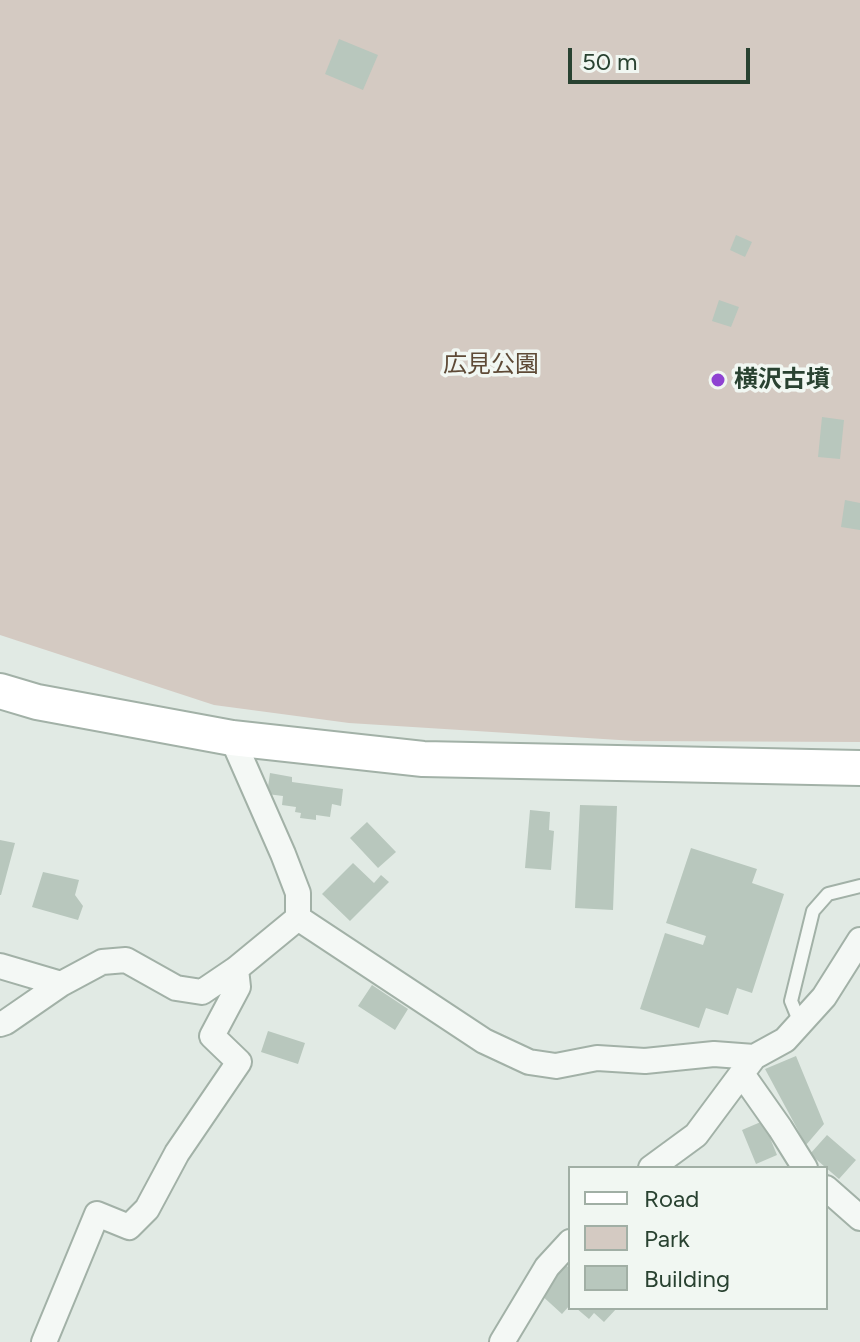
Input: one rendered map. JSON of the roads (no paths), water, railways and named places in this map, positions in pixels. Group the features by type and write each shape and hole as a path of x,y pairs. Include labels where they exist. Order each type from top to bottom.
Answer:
{"street":[{"path":"0,691 37,702 232,738 423,759 860,768"},
{"path":"232,738 298,893 298,918"},
{"path":"0,1024 61,984 102,962 126,960 176,988 202,992 236,969 298,918"},
{"path":"298,918 484,1041 529,1062 556,1066 597,1058 645,1061 714,1054 748,1066 802,1166"},
{"path":"654,1166 696,1135 748,1066 785,1040 824,997 860,940"},
{"path":"0,966 61,984"},
{"path":"44,1342 97,1214 129,1227 147,1209 177,1153 239,1062 212,1036 238,987 236,969"},
{"path":"828,1190 860,1218"},
{"path":"502,1342 547,1267 568,1244"}],"lane":[{"path":"800,1023 791,1001 813,911 828,894 860,886"}],"place":[{"name":"横沢古墳","path":"718,380"}],"park label":[{"name":"広見公園","path":"491,365"}]}
